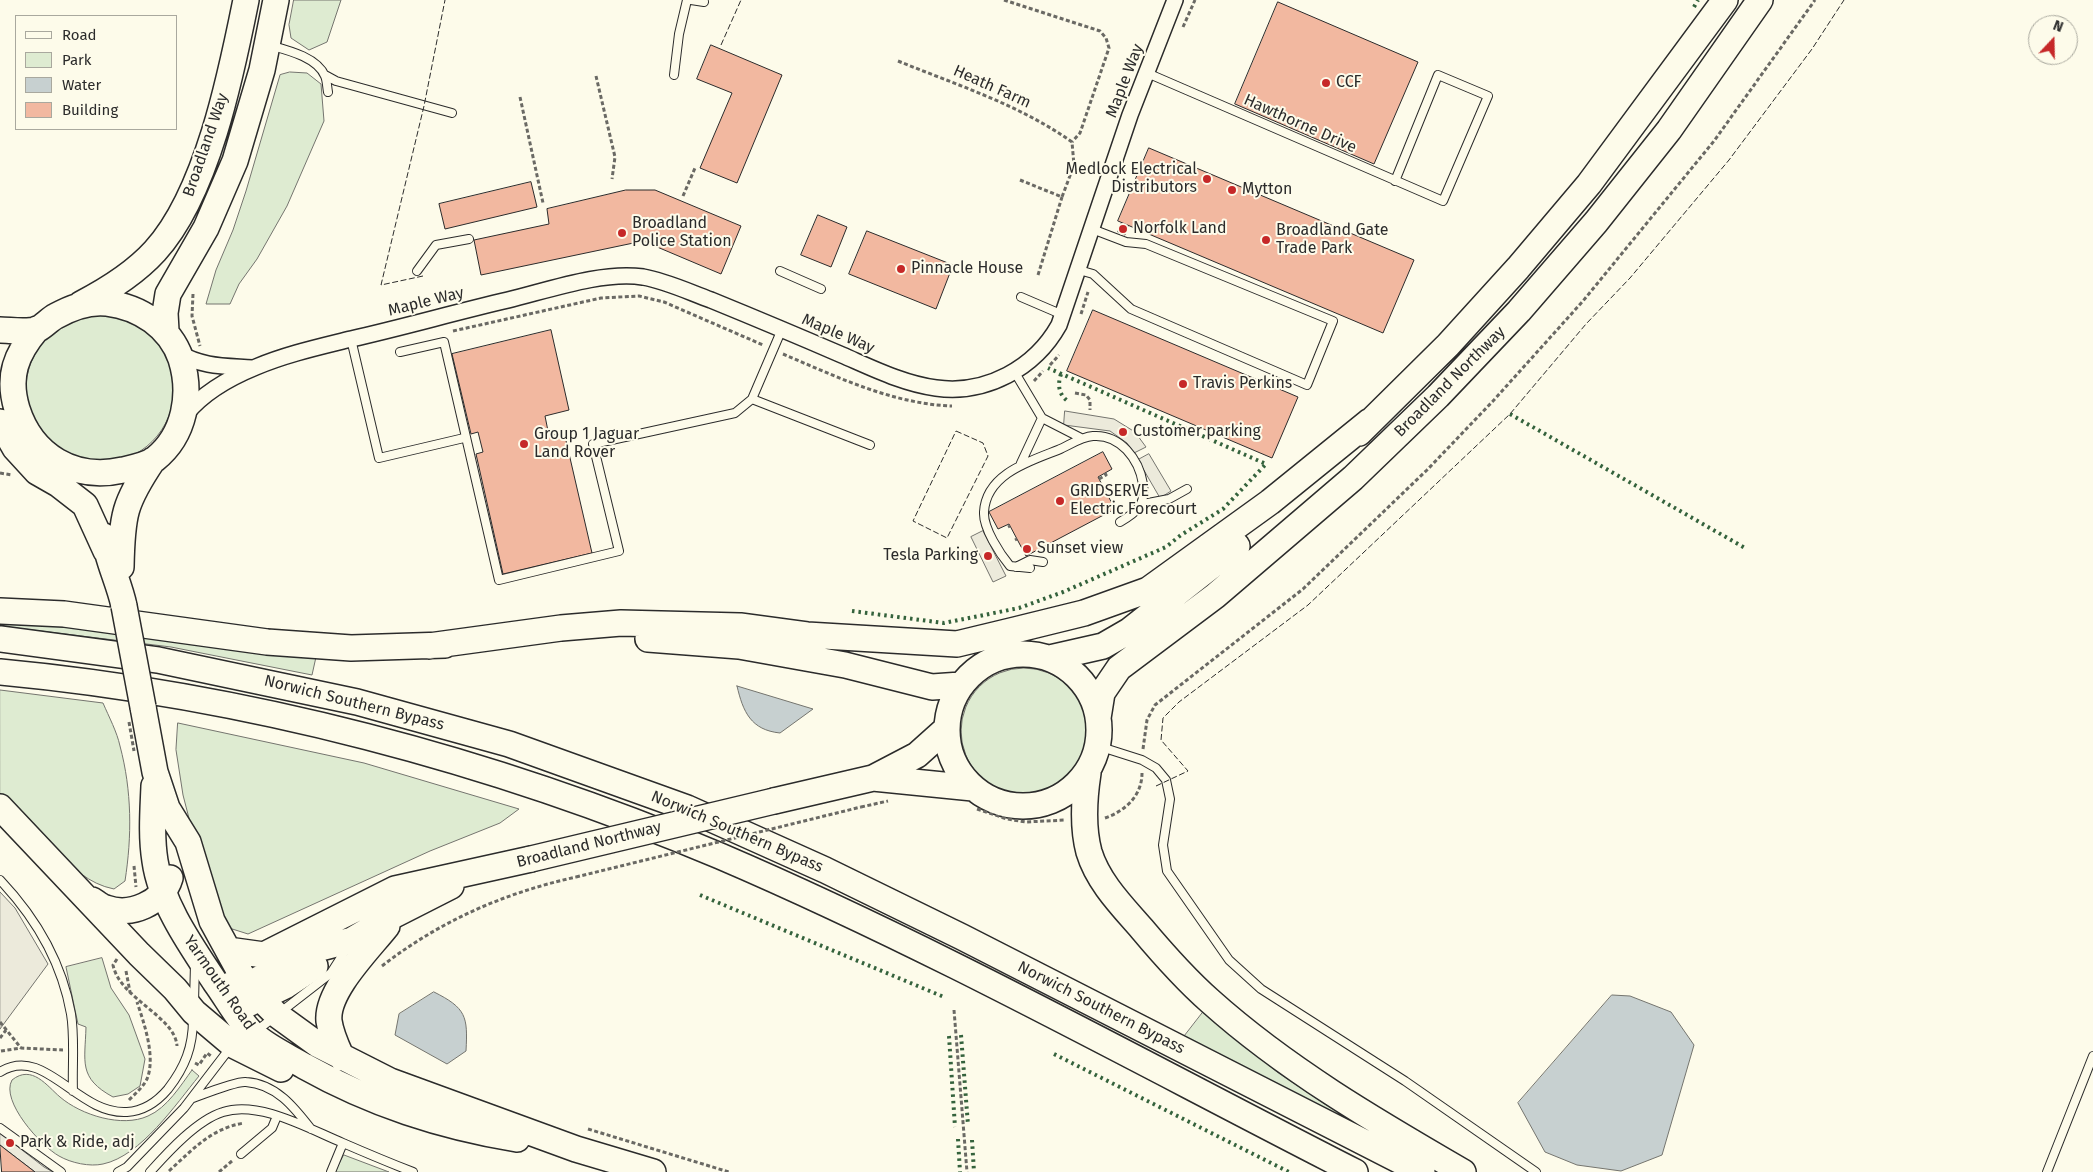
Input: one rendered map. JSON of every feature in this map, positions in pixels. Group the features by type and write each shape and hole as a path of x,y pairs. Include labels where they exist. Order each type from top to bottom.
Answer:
{"highway":[{"name":"Broadland Way","path":"81,304 132,272 144,262 166,238 184,207 199,173 218,116 234,58 246,0"},
{"name":"Broadland Way","path":"166,331 164,313 168,294 192,254 222,195 249,116 276,0"},
{"path":"1698,35 1719,0"},
{"name":"Broadland Northway","path":"1050,658 1103,646 1129,631 1209,570 1295,498 1448,345 1548,233 1589,184 1725,0"},
{"name":"Broadland Northway","path":"1098,718 1102,693 1119,668 1215,596 1353,478 1438,396 1519,312 1596,222 1669,130 1760,0"},
{"name":"Yarmouth Road","path":"121,589 124,518 132,491 153,460 170,442 183,417 187,396 186,375 179,353 166,331 147,316 127,307 105,303 81,304 56,316 37,329 24,345 14,364 15,400 20,417 34,442 58,463 77,471 111,473 153,460"},
{"path":"0,330 37,329"},
{"name":"Yarmouth Road","path":"0,378 15,400"},
{"path":"0,422 16,448 37,472 58,484 85,505 106,551"},
{"path":"429,646 552,629 621,623 740,626 807,634 957,644 1084,614 1148,590 1262,508 1370,422"},
{"name":"Yarmouth Road","path":"77,471 84,478 99,503 106,551 121,589 155,772 167,808 188,842 207,910 243,1011 318,1044 342,1058 390,1080 578,1138 653,1172"},
{"path":"0,612 64,614 276,643 351,648 657,639 738,646 805,657 892,676 932,687 961,685"},
{"name":"Norwich Southern Bypass","path":"0,639 158,660 357,702 509,744 687,808 825,870 962,937 1422,1172"},
{"path":"1088,773 1068,792 1050,801 1030,806 1010,805 990,799 973,788 953,762 948,746 946,729 948,713 961,685 979,668 1000,657 1017,654 1050,658 1072,672 1089,692 1098,718 1098,746 1088,773 1085,797 1074,821 1107,887 1163,954 1209,1000 1260,1042 1324,1089 1463,1172"},
{"name":"Norwich Southern Bypass","path":"0,672 167,694 331,729 458,762 583,804 719,856 847,914 1019,999 1355,1172"},
{"name":"Broadland Northway","path":"264,955 395,889 480,872 873,778 922,752 946,729"},
{"name":"Yarmouth Road","path":"155,772 152,828 155,863 164,891 195,953 211,976 277,1051 335,1084 398,1111 474,1132 578,1138"},
{"name":"Broadland Northway","path":"873,778 973,788"},
{"path":"0,807 83,895 187,999 243,1011"},
{"path":"83,895 106,908 122,911 146,905 164,891 173,870 167,808"},
{"name":"Broadland Northway","path":"243,1011 317,949 352,940 396,914 480,872"},
{"name":"Broadland Northway","path":"342,1058 332,1036 329,1019 330,1005 342,983 396,914"},
{"path":"243,1011 264,955"},
{"path":"243,1011 264,955"},
{"path":"187,999 243,1011"}],"street":[{"name":"Maple Way","path":"183,417 199,398 253,368 285,356 555,289 621,276 661,281 782,329 882,372 936,388 978,387 1001,379 1028,363 1048,342 1062,314 1079,270 1109,176 1175,0"},
{"name":"Maple Way","path":"179,353 192,361 205,365 253,368"}],"lane":[{"path":"674,75 679,34 687,0"},
{"path":"691,0 704,2"},
{"path":"267,45 302,56 315,64 324,75 336,81 452,113"},
{"name":"Hawthorne Drive","path":"1147,73 1395,181 1443,201 1488,96 1438,75 1395,181"},
{"path":"324,75 328,92"},
{"path":"1079,270 1094,274 1131,309 1306,385 1333,321 1146,244 1126,242 1092,229"},
{"path":"417,270 436,245 469,239"},
{"path":"780,271 821,289"},
{"path":"1021,297 1062,314"},
{"path":"400,352 444,342 464,438 499,580 619,551 593,444 735,413 752,399 782,329"},
{"path":"352,339 379,458 464,438"},
{"path":"1014,371 1042,418 1081,438"},
{"path":"752,399 870,445"},
{"path":"1021,464 1042,418"},
{"path":"1030,568 1014,568 999,553 986,524 984,512 990,493 1004,476 1021,464 1081,438 1093,436 1107,437 1120,443 1141,472 1143,504"},
{"path":"1120,522 1135,514 1143,504 1168,499 1187,489"},
{"path":"1014,568 1030,560 1043,562"},
{"path":"1098,746 1142,760 1156,768 1166,780 1170,799 1163,845 1167,871 1229,960 1261,988 1405,1081 1536,1172"},
{"path":"0,880 20,901 33,920 60,972 71,1016 72,1091"},
{"path":"118,1172 127,1167 193,1098 243,1011 331,974 352,940"},
{"path":"0,1072 11,1066 29,1065 51,1076 93,1105 117,1113 139,1111 161,1098 182,1071 193,1036 187,999 195,953"},
{"path":"2047,1172 2093,1056"},
{"path":"193,1098 244,1082 260,1086 279,1093 294,1107 311,1129"},
{"path":"150,1172 185,1137 210,1118 223,1112 241,1108 277,1116 414,1172"},
{"path":"241,1154 272,1128 277,1116"},
{"path":"0,1128 61,1172"},
{"path":"332,1172 343,1143"}],"path":[{"path":"1004,0 1100,31 1106,38 1109,48 1080,133 1072,142 1074,165 1038,275"},
{"path":"1074,821 1102,819 1120,813 1128,806 1135,797 1142,780 1142,760 1147,720 1155,705 1303,589 1427,470 1493,400 1583,302 1714,141 1816,0"},
{"name":"Heath Farm","path":"898,60 992,99 1051,127 1072,142"},
{"path":"596,76 615,157 612,179"},
{"path":"520,97 543,203"},
{"path":"1074,165 1109,176"},
{"path":"683,196 695,168"},
{"path":"1020,180 1062,197"},
{"path":"450,332 601,298 628,295 651,297 744,337"},
{"path":"1075,393 1086,395 1090,400 1090,410"},
{"path":"0,473 16,476"},
{"path":"1099,479 1106,475 1105,473"},
{"path":"374,972 404,949 455,918 514,894 861,806"},
{"path":"117,1113 141,1089 147,1078 150,1064 144,1021 137,1000"},
{"path":"954,1010 967,1172"},
{"path":"187,1060 199,1065 243,1011"},
{"path":"0,1022 21,1048"},
{"path":"0,1038 6,1030"},
{"path":"1,1051 21,1048 72,1050"},
{"path":"578,1138 728,1172"},
{"path":"219,1172 241,1154"}],"green space":[{"path":"294,0 341,0 327,42 309,50 291,38 289,25"},
{"path":"290,72 307,73 321,84 324,121 287,206 257,259 239,284 230,304 206,304 216,270 233,230 246,191 280,75"},
{"path":"100,315 128,321 152,337 168,361 174,389 168,417 152,441 128,457 100,463 72,457 48,441 32,417 26,389 32,361 48,337 72,321"},
{"path":"0,619 86,627 316,657 312,675 171,647 0,626"},
{"path":"1024,668 1048,673 1068,687 1082,707 1087,731 1082,755 1068,775 1048,789 1024,794 1000,789 980,775 966,755 961,731 966,707 980,687 1000,673"},
{"path":"0,690 103,703 119,741 129,797 130,830 125,881 114,889 96,883 81,874 54,848 29,818 0,794"},
{"path":"178,723 364,763 519,809 500,823 430,851 248,934 226,927 209,896 183,795 176,750"},
{"path":"102,958 111,988 129,1015 145,1059 140,1086 128,1094 113,1097 94,1083 86,1068 86,1027 78,1024 66,967"},
{"path":"1204,1011 1277,1072 1325,1104 1402,1149 1183,1038"},
{"path":"192,1070 199,1076 157,1128 131,1151 117,1159 98,1165 75,1162 51,1151 24,1122 17,1111 10,1089 12,1080 26,1074 33,1075 60,1097 79,1109 102,1118 126,1121 148,1116 161,1108 173,1096"},
{"path":"344,1155 389,1172 335,1172"}],"shaded area":[{"name":"Customer parking","path":"1065,411 1114,419 1135,432 1146,447 1134,453 1127,443 1110,431 1064,425"},
{"path":"1149,454 1171,491 1160,498 1138,460"},
{"name":"Tesla Parking","path":"983,531 1006,576 993,582 971,537"},
{"path":"0,892 15,908 48,964 0,1029"},
{"path":"0,1133 53,1172 35,1172 0,1145"}],"water":[{"path":"737,686 813,709 780,733 770,731 755,724 750,718 742,704"},
{"path":"434,992 459,1008 465,1021 466,1051 447,1064 395,1035 399,1014"},
{"path":"1612,995 1630,996 1671,1012 1694,1045 1662,1155 1621,1171 1577,1165 1545,1152 1518,1103"}],"building":[{"name":"CCF","path":"1278,2 1418,62 1374,164 1235,104"},
{"path":"711,45 782,75 737,183 700,168 732,93 697,79"},
{"name":"Broadland Gate Trade Park","path":"1149,148 1414,260 1383,333 1118,221"},
{"path":"531,182 537,207 445,229 439,204"},
{"name":"Broadland Police Station","path":"626,190 655,190 741,226 721,274 643,241 481,275 474,240 549,224 547,209"},
{"path":"818,215 847,227 831,267 801,255"},
{"name":"Norfolk Land","path":"1121,224 1128,226 1125,235 1118,232"},
{"name":"Pinnacle House","path":"867,231 953,265 936,309 849,274"},
{"name":"Travis Perkins","path":"1093,310 1298,397 1272,458 1067,371"},
{"name":"Group 1 Jaguar Land Rover","path":"551,330 569,410 545,416 549,436 564,432 592,553 503,574 476,454 483,452 478,432 471,434 452,354"},
{"name":"GRIDSERVE Electric Forecourt","path":"1103,452 1112,469 1098,477 1115,509 1026,556 1009,524 998,529 989,512"},
{"path":"0,1145 5,1149 35,1172 2,1172"}],"hedge":[{"path":"1694,7 1698,0"},
{"path":"852,611 944,623 1019,608 1063,592 1166,547 1181,535 1223,509 1266,464 1048,368"},
{"path":"1061,374 1060,390 1069,402"},
{"path":"1510,414 1745,548"},
{"path":"700,895 944,997"},
{"path":"961,1035 968,1125"},
{"path":"949,1036 955,1127"},
{"path":"1054,1054 1289,1172"},
{"path":"958,1139 960,1172"},
{"path":"972,1140 974,1172"}],"fence":[{"path":"423,276 381,285 424,106 445,0"},
{"path":"721,45 741,0"},
{"path":"1156,786 1188,771 1161,740 1163,718 1179,702 1308,605 1510,414 1586,324 1630,278 1729,160 1812,49 1844,0"},
{"path":"956,431 983,443 988,456 947,538 913,521 956,431"}],"place":[{"name":"CCF","path":"1326,83"},
{"name":"Medlock Electrical Distributors","path":"1207,179"},
{"name":"Mytton","path":"1232,190"},
{"name":"Norfolk Land","path":"1123,229"},
{"name":"Broadland Police Station","path":"622,233"},
{"name":"Broadland Gate Trade Park","path":"1266,240"},
{"name":"Pinnacle House","path":"901,269"},
{"name":"Travis Perkins","path":"1183,384"},
{"name":"Customer parking","path":"1123,432"},
{"name":"Group 1 Jaguar Land Rover","path":"524,444"},
{"name":"GRIDSERVE Electric Forecourt","path":"1060,501"},
{"name":"Sunset view","path":"1027,549"},
{"name":"Tesla Parking","path":"988,556"},
{"name":"Park & Ride, adj","path":"10,1143"}]}
